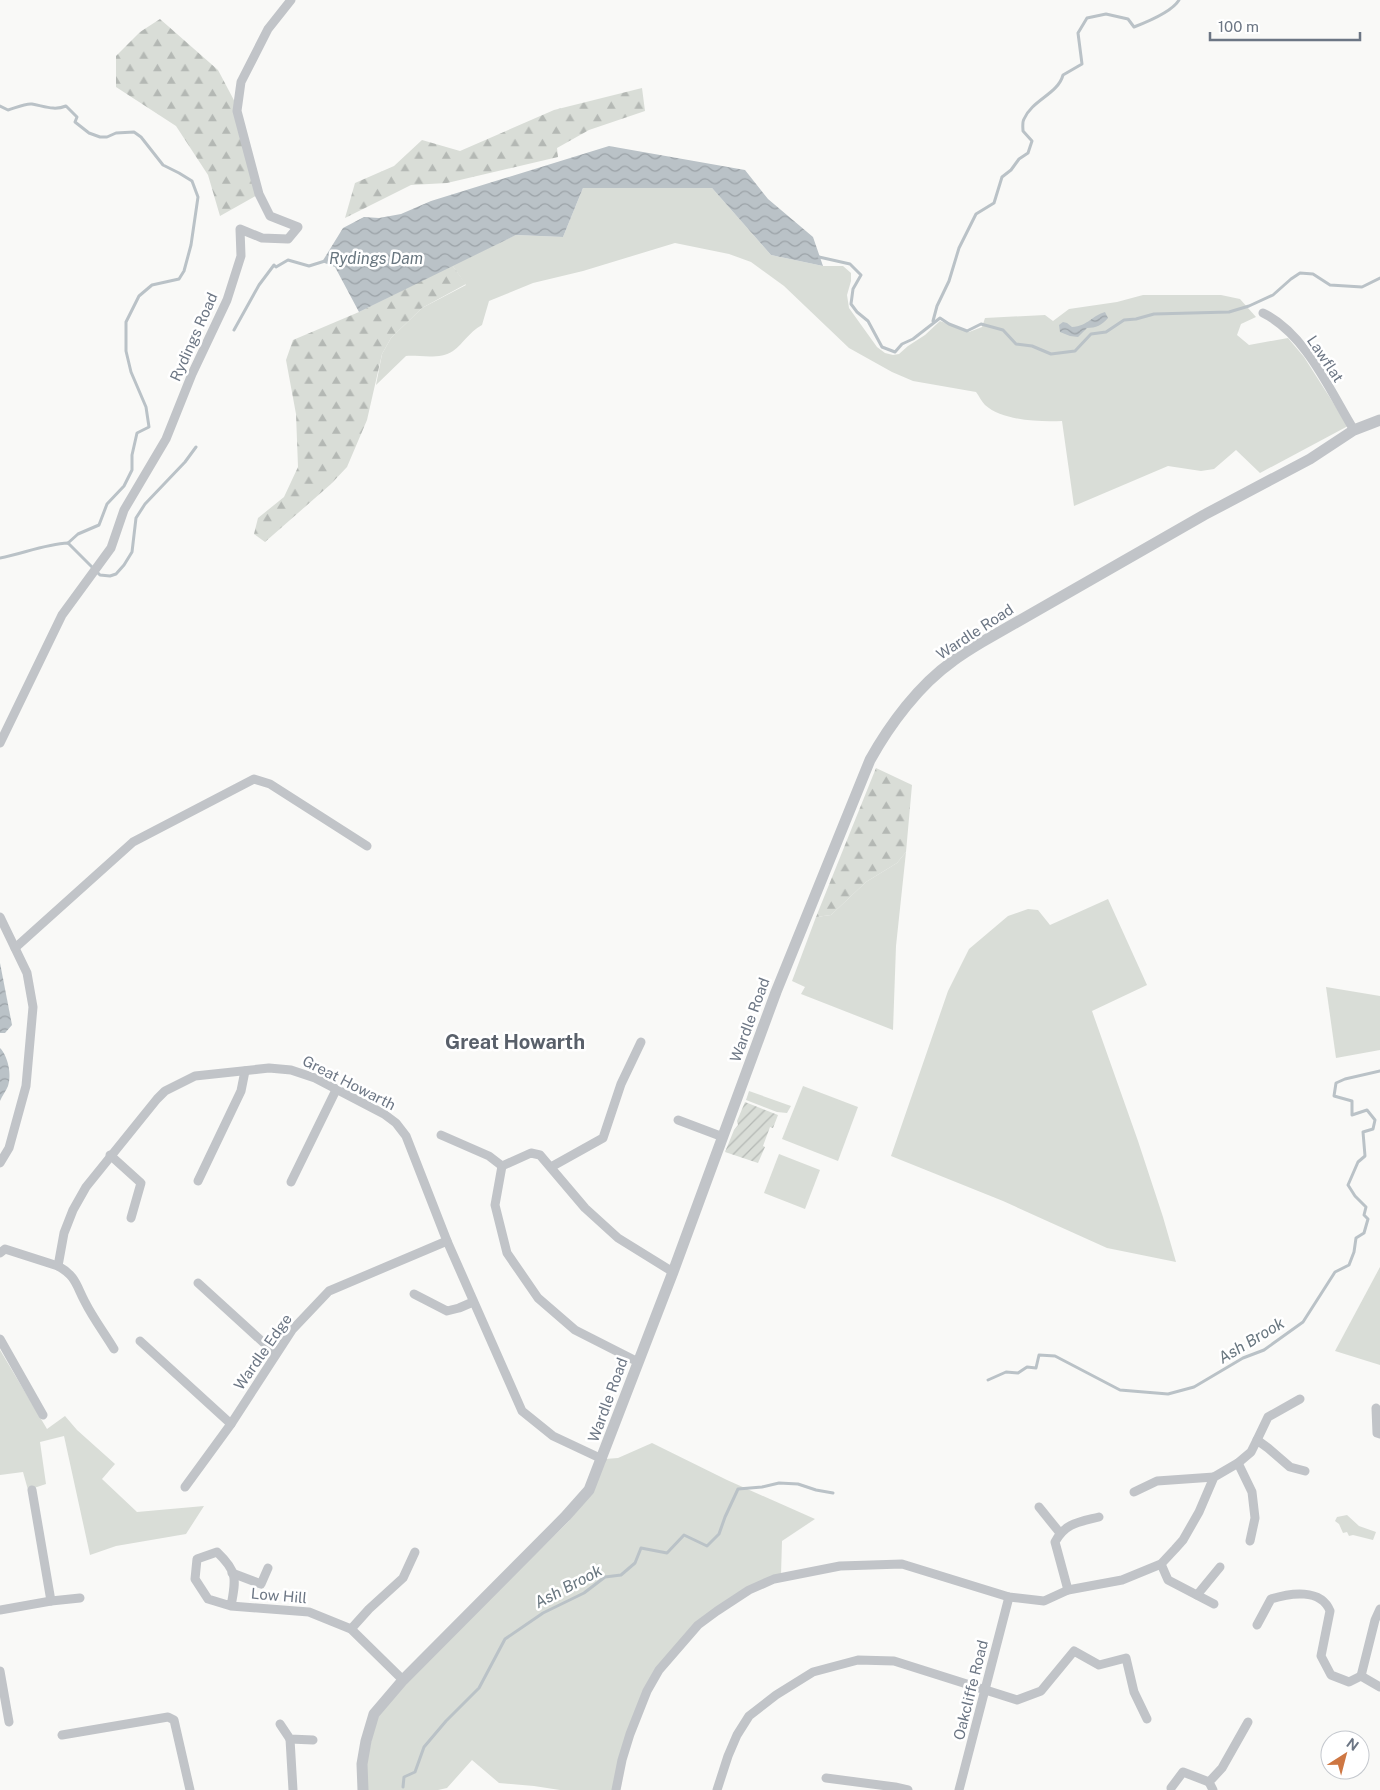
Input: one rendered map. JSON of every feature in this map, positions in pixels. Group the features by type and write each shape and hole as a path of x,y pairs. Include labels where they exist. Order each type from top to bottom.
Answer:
{"street":[{"name":"Rydings Road","path":"0,742 62,615 100,566 111,548 124,510 166,439 192,374 226,300 242,256 240,229 262,238 288,239 298,227 270,216 259,194 237,110 241,82 268,29 290,0"},
{"name":"Lawflat","path":"1263,313 1281,324 1302,346 1356,429"},
{"name":"Wardle Road","path":"363,1790 362,1764 374,1714 403,1680 577,1505 589,1490 673,1272 776,992 870,760 891,725 916,694 951,662 982,642 1204,515 1310,459 1356,429 1380,420"},
{"path":"15,948 133,842 254,779 270,784 367,846"},
{"path":"0,917 27,973 33,1007 26,1086 9,1148 0,1163"},
{"path":"551,1167 603,1138 621,1084 641,1042"},
{"name":"Great Howarth","path":"58,1266 64,1233 73,1210 86,1187 145,1112 165,1091 195,1076 269,1068 291,1070 315,1078 384,1114 396,1123 406,1136 447,1241 522,1411 553,1436 602,1459"},
{"path":"198,1181 241,1091 245,1071"},
{"path":"291,1182 336,1090"},
{"path":"678,1120 723,1137"},
{"path":"441,1136 489,1156 502,1166"},
{"path":"502,1166 531,1153 540,1155 585,1208 618,1238 673,1272"},
{"path":"110,1155 141,1183 130,1218"},
{"path":"502,1166 495,1205 507,1253 522,1275 538,1298 575,1330 638,1362"},
{"name":"Wardle Edge","path":"185,1487 231,1424 292,1330 329,1291 447,1241"},
{"path":"0,1253 5,1249 12,1250 67,1271 76,1281 85,1302 114,1349"},
{"path":"198,1283 276,1354"},
{"path":"414,1294 446,1310 459,1308 473,1302"},
{"path":"0,1338 43,1415"},
{"path":"140,1341 231,1424"},
{"path":"1134,1492 1157,1481 1214,1477 1238,1463 1251,1452 1268,1417 1300,1400"},
{"path":"1376,1408 1376,1433 1380,1434"},
{"path":"1257,1440 1290,1467 1304,1471"},
{"path":"1238,1463 1252,1492 1256,1518 1250,1541"},
{"path":"616,1790 630,1734 644,1698 659,1670 698,1625 717,1610 749,1590 774,1579 840,1566 902,1564 1009,1597 1044,1601 1068,1590 1122,1580 1160,1564 1183,1540 1199,1512 1214,1477"},
{"path":"32,1490 52,1601"},
{"path":"1039,1506 1060,1533"},
{"path":"1068,1590 1055,1542 1060,1533 1070,1525 1099,1517"},
{"name":"Low Hill","path":"232,1606 235,1583 230,1565 217,1552 196,1558 194,1579 208,1599 232,1606 309,1612 351,1628 403,1680"},
{"path":"351,1628 403,1578 416,1552"},
{"path":"1160,1564 1168,1580 1214,1604"},
{"path":"1197,1595 1220,1567"},
{"path":"232,1573 261,1584 268,1568"},
{"path":"1257,1625 1272,1599 1302,1593 1320,1600 1327,1605 1330,1611 1321,1656 1331,1675 1349,1682 1361,1676 1380,1609"},
{"name":"Oakcliffe Road","path":"959,1790 1009,1597"},
{"path":"0,1610 80,1598"},
{"path":"717,1790 737,1734 749,1716 776,1695 813,1672 858,1660 894,1661 1017,1700 1041,1691 1074,1651 1099,1665 1126,1658 1134,1692 1147,1719"},
{"path":"0,1671 10,1722"},
{"path":"1361,1676 1380,1687"},
{"path":"62,1735 168,1716 174,1720 190,1790"},
{"path":"1171,1788 1183,1772 1211,1786 1248,1722"},
{"path":"280,1724 290,1739 293,1790"},
{"path":"290,1739 313,1740"},
{"path":"826,1778 908,1790"}],"green space":[{"path":"160,19 218,70 237,106 259,194 220,216 208,175 176,126 116,87 116,56 140,32"},
{"path":"642,88 645,111 589,130 557,148 558,157 447,183 411,185 345,218 355,183 394,166 422,140 460,151 554,110"},
{"path":"583,188 712,188 771,255 823,266 843,266 851,273 847,295 849,308 877,347 885,353 893,355 899,354 925,335 940,321 969,332 982,327 985,318 1045,315 1053,321 1069,309 1117,302 1143,295 1221,295 1240,299 1256,317 1241,324 1237,335 1249,345 1288,338 1304,357 1348,426 1260,473 1236,450 1214,469 1201,471 1168,466 1074,506 1062,421 1033,421 1011,417 985,405 976,392 913,381 892,372 849,348 784,286 751,262 729,254 675,243 583,271 533,283 489,301 482,325 473,331 453,351 436,356 406,356 376,385 382,354 391,338 422,308 466,285 452,265 516,235 563,237"},
{"path":"452,265 466,284 422,308 391,338 382,354 367,420 347,467 331,484 265,542 254,534 258,518 284,497 298,467 296,414 286,360 293,340 359,312"},
{"path":"876,768 912,785 906,852 897,863 866,882 831,915 816,917"},
{"path":"906,852 896,946 893,1030 801,994 805,987 792,981 816,917 831,915 866,882 897,863"},
{"path":"1108,899 1147,985 1092,1011 1138,1141 1176,1262 1107,1248 1003,1201 891,1156 948,991 969,949 1008,916 1028,909 1038,910 1050,925"},
{"path":"1326,987 1380,996 1380,1050 1336,1058"},
{"path":"803,1086 858,1107 838,1161 782,1139"},
{"path":"749,1091 791,1106 787,1113 777,1112 746,1100"},
{"path":"745,1102 778,1115 773,1128 770,1127 763,1146 765,1147 758,1163 725,1152 738,1125 737,1121"},
{"path":"779,1154 820,1170 805,1209 764,1193"},
{"path":"1380,1267 1380,1365 1335,1351"},
{"path":"0,1350 47,1429 65,1416 77,1430 115,1464 102,1479 137,1512 204,1506 186,1534 116,1546 90,1555 64,1436 40,1442 46,1484 28,1490 23,1472 0,1475"},
{"path":"652,1443 727,1480 815,1519 782,1541 781,1575 717,1607 656,1669 614,1790 560,1790 499,1783 472,1760 447,1788 438,1790 366,1790 366,1764 377,1716 405,1681 569,1521 605,1459 618,1458"},
{"path":"1347,1515 1359,1526 1376,1532 1373,1540 1353,1535 1349,1536 1347,1532 1343,1533 1339,1524 1335,1521 1337,1517"}],"water":[{"name":"Rydings Dam","path":"609,146 745,170 768,199 813,237 823,266 771,255 712,188 583,188 563,237 516,235 359,312 335,267 322,262 343,228 364,217 379,218 401,214 431,201"},
{"path":"1105,312 1108,318 1106,320 1096,327 1087,328 1078,337 1060,332 1059,325 1063,322 1072,327 1078,326"},
{"path":"0,963 12,1025 5,1033 0,1033"},
{"path":"0,1048 7,1061 10,1077 8,1086 0,1101"}],"waterway":[{"path":"933,321 937,306 949,281 959,248 976,214 994,203 1002,177 1011,170 1019,159 1028,153 1032,141 1023,131 1023,120 1028,112 1056,87 1063,75 1082,64 1078,33 1087,18 1106,14 1128,19 1134,27 1171,9 1179,0"},
{"path":"0,106 8,110 30,104 53,108 66,106 77,117 75,122 89,133 100,137 107,137 116,133 134,132 141,137 163,165 192,181 198,197 191,245 184,271 179,279 152,285 139,296 126,322 126,351 131,372 146,407 149,427 137,433 132,455 132,470 124,486 107,504 99,525 78,534 68,543"},
{"path":"819,257 850,264 861,275 853,289 851,304 868,321 882,347 895,352 902,344 913,339 940,318 949,324 967,331 981,324 1003,330 1016,344 1032,346 1051,354 1075,351 1091,334 1106,332 1124,320 1154,314 1229,312 1249,306 1273,295 1300,273 1313,274 1330,285 1362,287 1380,278"},
{"path":"234,330 259,285 274,265 276,267 288,260 309,266 325,261"},
{"path":"0,558 51,545 68,543 100,575 110,576 116,574 132,552 136,518 145,504 185,462 196,447"},
{"name":"Ash Brook","path":"988,1380 1006,1372 1018,1373 1027,1367 1036,1368 1039,1355 1055,1356 1120,1390 1168,1394 1194,1387 1243,1358 1264,1350 1303,1322 1335,1272 1349,1265 1354,1252 1356,1238 1364,1233 1368,1219 1364,1215 1366,1207 1355,1196 1348,1185 1358,1162 1365,1156 1363,1132 1373,1129 1375,1120 1367,1110 1352,1115 1352,1101 1334,1096 1336,1083 1380,1071"},
{"name":"Ash Brook","path":"403,1787 404,1777 415,1772 424,1747 446,1721 479,1688 505,1639 543,1613 584,1593 605,1577 621,1575 635,1563 641,1548 667,1553 684,1535 707,1546 719,1534 738,1489 779,1483 798,1484 833,1493"}],"district":[{"name":"Great Howarth","path":"515,1042"}]}
